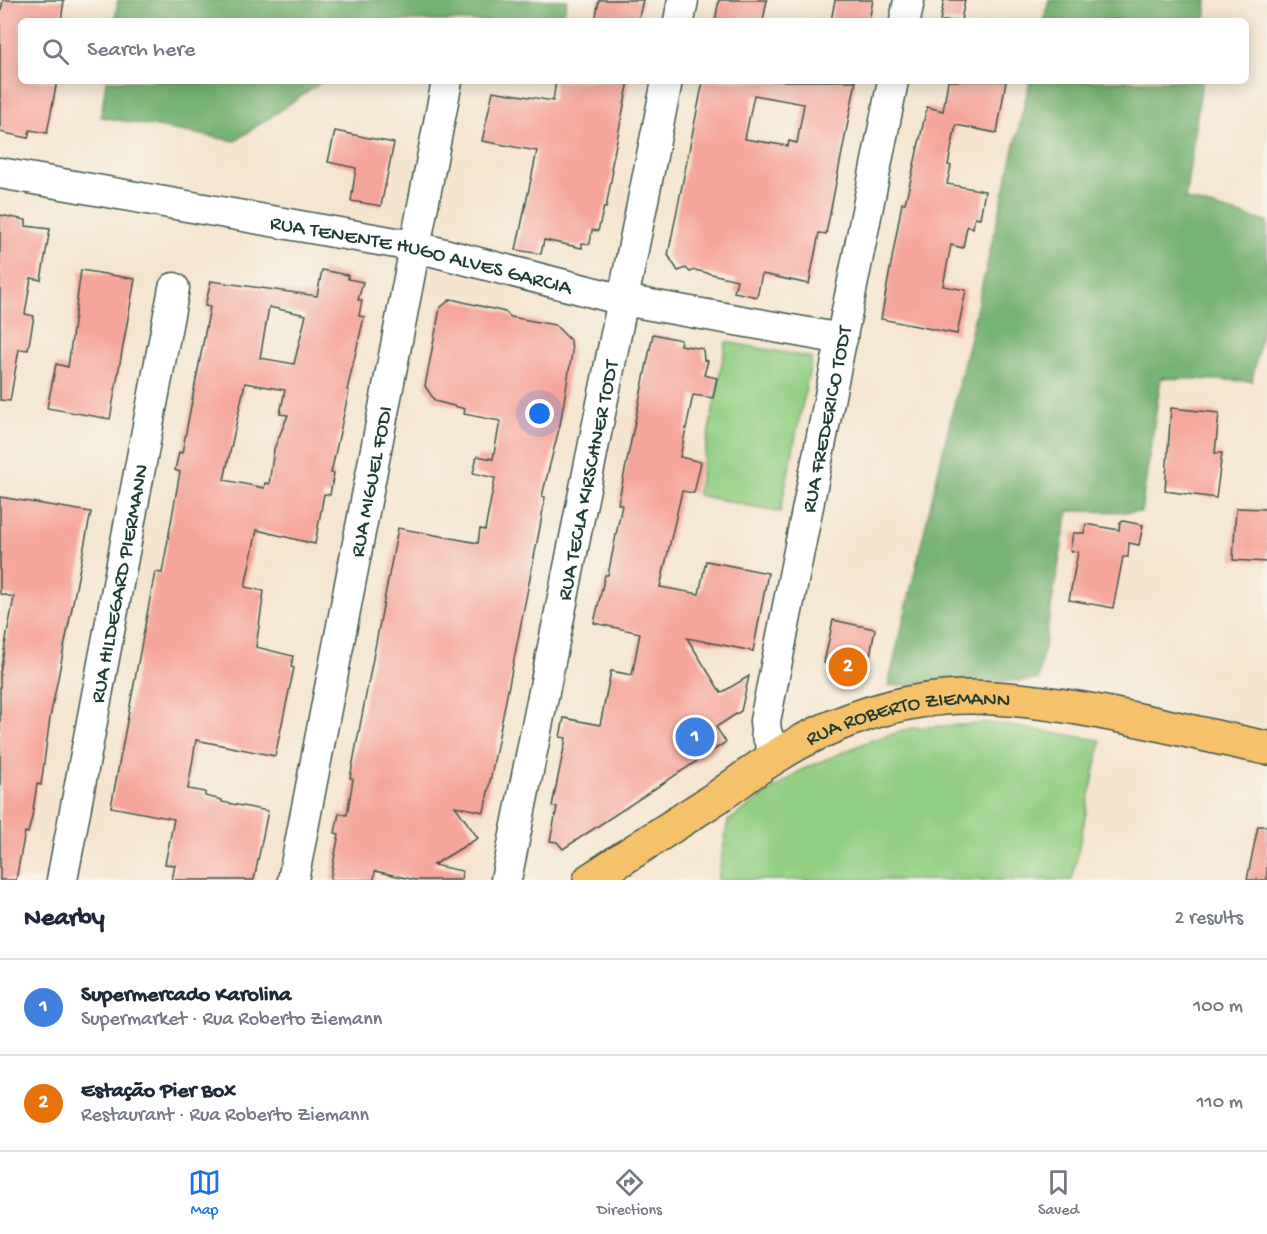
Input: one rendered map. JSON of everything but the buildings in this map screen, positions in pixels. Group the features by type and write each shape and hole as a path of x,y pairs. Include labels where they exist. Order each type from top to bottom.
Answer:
{"main road":[{"name":"RUA ROBERTO ZIEMANN","path":"590,880 776,756 825,731 888,709 918,702 971,697 1024,701 1081,710 1267,748"}],"street":[{"path":"680,18 683,0"},
{"path":"906,18 909,0"},
{"name":"RUA MIGUEL FODI","path":"292,880 413,246 446,84"},
{"name":"RUA TECLA KIRSCHNER TODT","path":"506,880 666,84"},
{"name":"RUA FREDERICO TODT","path":"776,756 766,732 765,721 892,84"},
{"name":"RUA TENENTE HUGO ALVES GARCIA","path":"0,173 413,246 623,300 842,339"},
{"name":"RUA HILDEGARD PIERMANN","path":"62,880 174,288"}],"green space":[{"path":"118,0 567,0 563,18 115,18"},
{"path":"1049,0 1207,0 1205,18 1045,18"},
{"path":"106,84 319,84 235,141 101,117"},
{"path":"1029,84 1202,84 1185,199 1267,222 1267,303 1252,381 1161,378 1141,512 1068,511 1038,680 888,686"},
{"path":"726,342 812,358 780,512 697,495"},
{"path":"989,723 1101,740 1072,880 718,880 728,821 801,770 872,740 913,728"}],"place":[{"name":"Estação Pier Box","path":"848,667"},
{"name":"Supermercado Karolina","path":"695,737"}]}
